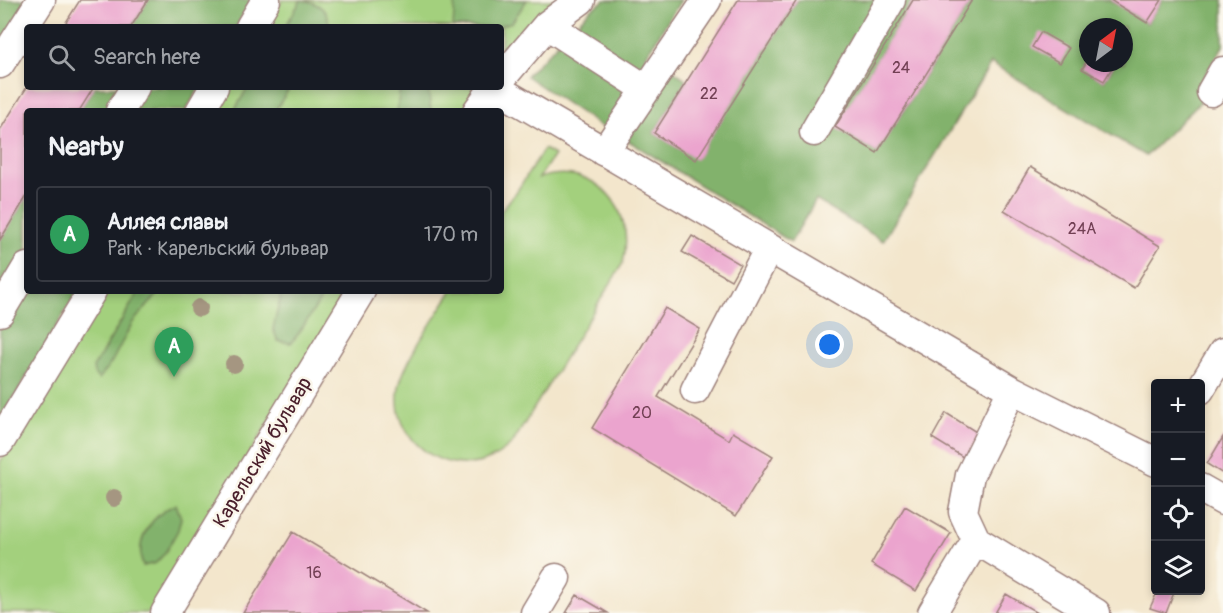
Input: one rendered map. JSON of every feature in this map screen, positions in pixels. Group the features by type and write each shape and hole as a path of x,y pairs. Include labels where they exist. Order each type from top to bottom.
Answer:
{"street":[{"path":"26,24 41,0"},
{"path":"252,24 266,0"},
{"path":"504,75 547,25 581,0"},
{"path":"604,152 706,0"},
{"path":"813,132 885,2"},
{"path":"547,25 646,89"},
{"path":"0,64 24,27"},
{"path":"122,108 133,90"},
{"path":"202,108 212,90"},
{"path":"479,108 492,90"},
{"path":"499,90 1012,390 1151,460"},
{"path":"695,390 769,248"},
{"path":"0,312 24,272"},
{"path":"0,442 90,294"},
{"name":"Карельский бульвар","path":"165,613 359,294"},
{"path":"1205,382 1223,352"},
{"path":"1012,390 970,475 963,512 976,540 1095,613"},
{"path":"1205,491 1223,501"},
{"path":"932,613 976,540"},
{"path":"535,613 556,578"}],"green space":[{"path":"0,0 32,0 0,53"},
{"path":"148,0 252,0 238,24 133,24"},
{"path":"282,0 562,0 504,61 504,24 268,24"},
{"path":"301,0 321,8 327,16 328,24 287,24"},
{"path":"455,0 527,0 512,22 504,24 453,24"},
{"path":"605,0 681,0 645,57 652,64 609,132 526,76 591,9"},
{"path":"797,0 913,0 836,127 877,153 972,0 1110,0 1147,23 1162,0 1223,0 1223,46 1203,79 1223,91 1223,100 1210,92 1146,156 991,63 883,241 816,200 791,242 627,140 670,68 687,80 654,133 696,159"},
{"path":"92,90 198,90 188,108 81,108"},
{"path":"228,90 478,90 465,108 217,108"},
{"path":"246,90 288,90 277,108 236,108"},
{"path":"400,90 428,90 431,108 397,108"},
{"path":"544,149 554,155 539,178 559,174 578,176 594,182 607,193 617,207 624,224 626,243 623,263 512,444 493,458 472,464 455,463 423,450 411,437 402,423 398,406 399,387 407,364 450,294 504,294 504,207"},
{"path":"24,201 24,294 76,294 0,421 0,240"},
{"path":"104,294 346,294 153,613 0,613 0,462"},
{"path":"137,294 158,294 133,322 111,363 99,379 94,374 93,368"},
{"path":"281,294 324,294 291,343 278,341 273,329"},
{"path":"176,504 181,518 178,530 165,553 156,563 143,566 141,546 147,529 159,515"}],"building":[{"path":"80,0 148,0 133,24 65,24"},
{"path":"738,0 797,0 696,160 654,133"},
{"path":"913,0 972,0 877,153 835,127"},
{"path":"1110,0 1162,0 1147,23"},
{"path":"1041,32 1069,48 1060,63 1032,47"},
{"path":"1088,72 1110,72 1104,81"},
{"path":"25,90 92,90 81,108 24,108 24,201 0,240 0,130"},
{"path":"1030,167 1160,246 1134,288 1004,210"},
{"path":"692,236 740,264 731,280 682,252"},
{"path":"665,308 700,329 658,397 729,440 733,432 773,456 736,516 592,428"},
{"path":"946,413 981,435 966,459 932,438"},
{"path":"1223,437 1223,474 1207,464"},
{"path":"905,506 951,533 916,591 871,564"},
{"path":"293,532 427,613 243,613"},
{"path":"1006,594 1038,613 995,613"},
{"path":"577,595 608,613 566,613"},
{"path":"1156,595 1173,595 1166,613 1150,608"}],"place":[{"name":"Аллея славы","path":"174,377"}]}
